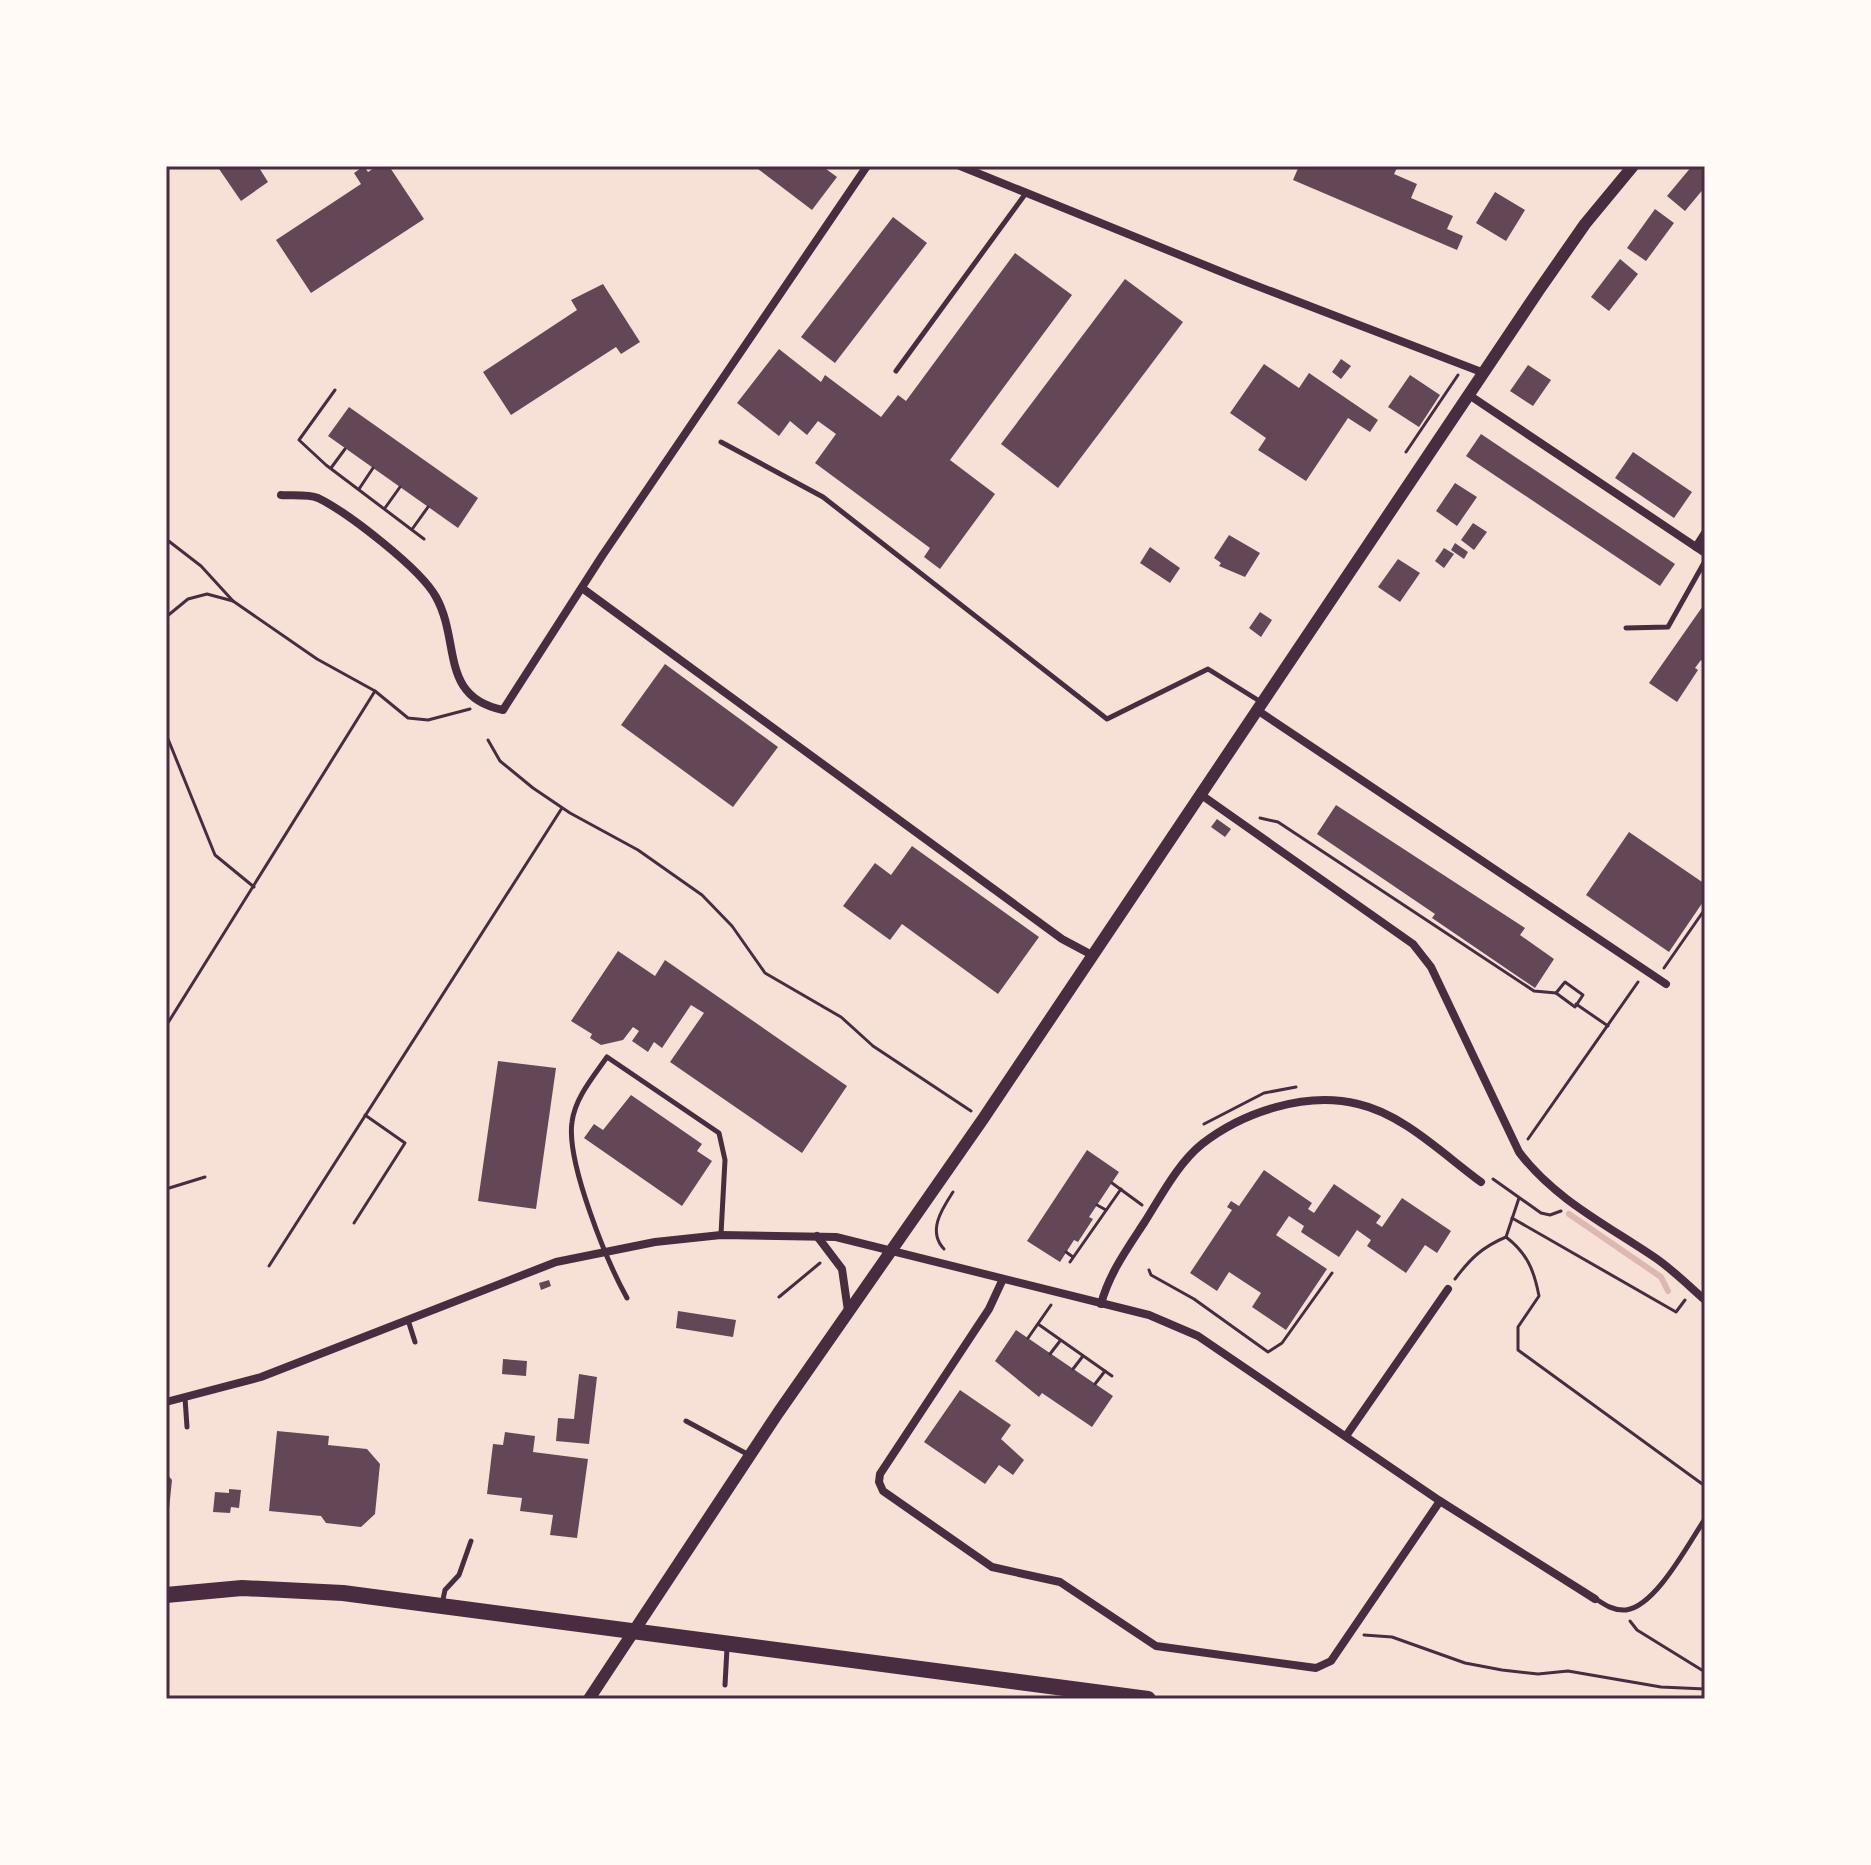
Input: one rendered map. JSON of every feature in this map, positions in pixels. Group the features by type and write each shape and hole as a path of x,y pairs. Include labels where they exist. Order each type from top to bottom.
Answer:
{"main road":[{"path":"166,1595 242,1588 293,1589 442,1604 1148,1699"}],"street":[{"path":"281,495 316,497 388,548 425,579 437,599 459,681 479,702 503,710 867,166"},
{"path":"960,166 1484,373"},
{"path":"589,1699 749,1455 983,1119 1573,241 1633,166"},
{"path":"1469,395 1705,553"},
{"path":"1696,547 1705,533"},
{"path":"582,588 1062,939 1092,955"},
{"path":"1260,707 1662,981"},
{"path":"1200,794 1413,944 1431,967 1519,1152 1544,1182 1661,1262 1705,1300"},
{"path":"1101,1304 1106,1286 1151,1212 1201,1145 1275,1106 1326,1100 1359,1104 1396,1120 1484,1178"},
{"path":"166,1402 261,1377 556,1262 607,1251 721,1235 817,1235 892,1249 1002,1281 1149,1315 1198,1336 1440,1501 1595,1599"},
{"path":"817,1235 833,1253 845,1281 848,1311"},
{"path":"1002,1281 989,1309 880,1474 879,1482 883,1491 992,1567 1060,1582 1156,1646 1316,1668 1331,1661 1440,1501"},
{"path":"1346,1436 1448,1289"}],"lane":[{"path":"896,371 1026,193"},
{"path":"721,442 823,497 1107,719 1208,669 1260,707"},
{"path":"1626,628 1668,627 1705,561"},
{"path":"627,1298 573,1157 571,1124 577,1102 607,1057 719,1133 725,1160 721,1235"},
{"path":"408,1320 415,1342"},
{"path":"185,1398 187,1427"},
{"path":"686,1421 749,1455"},
{"path":"1595,1599 1611,1608 1626,1610 1646,1602 1705,1519"},
{"path":"442,1604 445,1590 459,1575 471,1541"},
{"path":"725,1685 727,1643"}],"path":[{"path":"1406,452 1464,365"},
{"path":"335,390 299,440 424,539"},
{"path":"331,468 345,449"},
{"path":"359,489 373,468"},
{"path":"385,508 400,487"},
{"path":"413,528 428,507"},
{"path":"166,539 201,566 233,601 317,659 375,691 408,718 428,720 469,709 479,702"},
{"path":"166,617 188,599 207,594 233,601"},
{"path":"166,1026 375,691"},
{"path":"166,734 215,855 254,887"},
{"path":"488,740 500,761 563,808 638,850 702,895 732,926 765,973 841,1017 873,1046 983,1119"},
{"path":"269,1266 563,808"},
{"path":"1251,816 1278,822 1534,991 1556,993 1575,1007 1583,995 1565,982 1556,993"},
{"path":"1662,981 1705,909"},
{"path":"1519,1152 1646,971"},
{"path":"1576,1004 1608,1026"},
{"path":"1203,1125 1264,1093 1302,1087"},
{"path":"354,1223 405,1143 365,1115"},
{"path":"166,1189 205,1177"},
{"path":"1484,1178 1550,1215 1557,1214 1568,1201"},
{"path":"1112,1183 1151,1212"},
{"path":"1070,1262 1088,1231 1121,1189"},
{"path":"946,1252 935,1233 938,1218 954,1190"},
{"path":"1141,1205 1148,1194"},
{"path":"1506,1237 1519,1198"},
{"path":"1097,1205 1106,1210"},
{"path":"1512,1218 1676,1312 1693,1289"},
{"path":"1448,1289 1471,1258 1486,1245 1506,1237"},
{"path":"1506,1237 1521,1249 1529,1261 1539,1296 1518,1327 1518,1350 1705,1486"},
{"path":"1066,1252 1073,1257"},
{"path":"779,1297 833,1253"},
{"path":"1149,1270 1151,1275 1194,1299 1268,1352 1282,1343 1332,1273"},
{"path":"1028,1338 1050,1308 1053,1293"},
{"path":"1038,1324 1112,1376"},
{"path":"1050,1354 1061,1340"},
{"path":"1073,1369 1083,1356"},
{"path":"1095,1384 1105,1371"},
{"path":"1626,1610 1637,1630 1705,1672"},
{"path":"1354,1629 1360,1634 1392,1637 1465,1663 1502,1670 1538,1674 1568,1671 1661,1687 1705,1689"}],"building":[{"path":"217,166 258,166 268,182 241,201"},
{"path":"364,166 368,172 377,166 389,166 424,219 311,293 276,240 361,184 354,173"},
{"path":"754,166 822,166 837,177 812,210"},
{"path":"1299,166 1398,166 1394,174 1417,184 1411,198 1453,216 1447,229 1463,236 1457,250 1293,180"},
{"path":"1692,166 1705,166 1705,187 1685,211 1667,196"},
{"path":"1495,192 1525,210 1506,241 1476,223"},
{"path":"1655,209 1674,223 1646,261 1627,248"},
{"path":"893,217 927,243 835,363 801,337"},
{"path":"1015,253 1072,295 950,460 995,494 940,569 924,557 930,548 815,463 836,434 818,421 807,435 790,421 779,436 737,403 779,349 821,382 825,375 881,417 898,395 906,401"},
{"path":"1620,259 1638,274 1609,311 1591,297"},
{"path":"1125,279 1183,322 1058,488 1001,444"},
{"path":"603,284 640,342 621,354 616,347 511,415 483,372 577,310 571,300"},
{"path":"1341,359 1351,366 1341,379 1332,372"},
{"path":"1264,364 1299,388 1309,373 1378,420 1370,432 1348,418 1306,481 1258,450 1266,438 1230,413"},
{"path":"1528,365 1551,380 1533,406 1510,391"},
{"path":"1410,375 1440,395 1419,427 1388,407"},
{"path":"349,407 478,498 458,528 328,436"},
{"path":"1481,434 1675,564 1660,586 1466,456"},
{"path":"1633,452 1692,492 1674,518 1615,478"},
{"path":"1455,483 1477,497 1457,526 1436,511"},
{"path":"1473,523 1487,532 1474,550 1461,540"},
{"path":"1229,535 1260,553 1245,577 1219,566 1221,563 1214,558"},
{"path":"1455,543 1468,552 1464,559 1451,550"},
{"path":"1150,547 1180,568 1170,583 1140,563"},
{"path":"1444,548 1454,554 1444,568 1435,561"},
{"path":"1398,559 1420,573 1400,602 1378,587"},
{"path":"1705,603 1705,663 1701,660 1695,668 1698,670 1677,702 1649,683"},
{"path":"1260,612 1272,620 1261,637 1249,628"},
{"path":"665,664 778,747 733,807 621,725"},
{"path":"1336,805 1525,928 1520,935 1554,959 1535,988 1432,918 1435,914 1317,834"},
{"path":"1217,819 1231,829 1225,837 1211,827"},
{"path":"1629,832 1705,884 1705,899 1669,952 1586,895"},
{"path":"912,846 1039,937 998,994 902,924 890,940 843,906 875,863 891,875"},
{"path":"618,951 655,976 665,960 847,1086 802,1153 670,1062 704,1013 691,1005 662,1048 654,1042 648,1052 632,1041 639,1031 633,1027 623,1040 601,1045 590,1038 592,1034 571,1021"},
{"path":"498,1061 556,1068 536,1209 478,1201"},
{"path":"631,1095 702,1144 697,1151 712,1161 682,1206 584,1138 594,1124 603,1130"},
{"path":"1087,1150 1119,1172 1089,1217 1093,1219 1078,1242 1074,1240 1060,1262 1027,1241"},
{"path":"1264,1170 1312,1203 1308,1209 1314,1213 1334,1184 1381,1216 1376,1223 1382,1227 1402,1198 1451,1231 1437,1253 1425,1245 1406,1273 1367,1246 1371,1240 1357,1230 1339,1257 1301,1232 1304,1226 1289,1216 1276,1235 1327,1269 1286,1330 1252,1307 1261,1293 1229,1272 1217,1291 1190,1273 1232,1210 1227,1207 1231,1201 1239,1206"},
{"path":"549,1280 551,1286 541,1290 539,1283"},
{"path":"678,1311 736,1320 733,1337 676,1328"},
{"path":"1016,1330 1113,1396 1092,1427 1042,1393 1039,1397 995,1361"},
{"path":"503,1359 527,1361 526,1376 502,1374"},
{"path":"579,1374 597,1377 589,1444 556,1441 558,1418 574,1419"},
{"path":"960,1390 1011,1425 1001,1439 1024,1460 1013,1475 999,1465 985,1484 924,1442"},
{"path":"277,1431 329,1436 328,1445 367,1449 380,1464 375,1514 361,1527 326,1523 321,1516 269,1511"},
{"path":"505,1432 535,1436 533,1452 588,1459 577,1538 550,1535 553,1515 520,1511 522,1498 487,1494 493,1444 503,1445"},
{"path":"166,1473 172,1480 168,1519 166,1518"},
{"path":"229,1489 241,1490 239,1508 231,1507 230,1513 213,1512 215,1492 229,1493"}],"waterway":[{"path":"1569,1214 1661,1277 1668,1291"}]}
